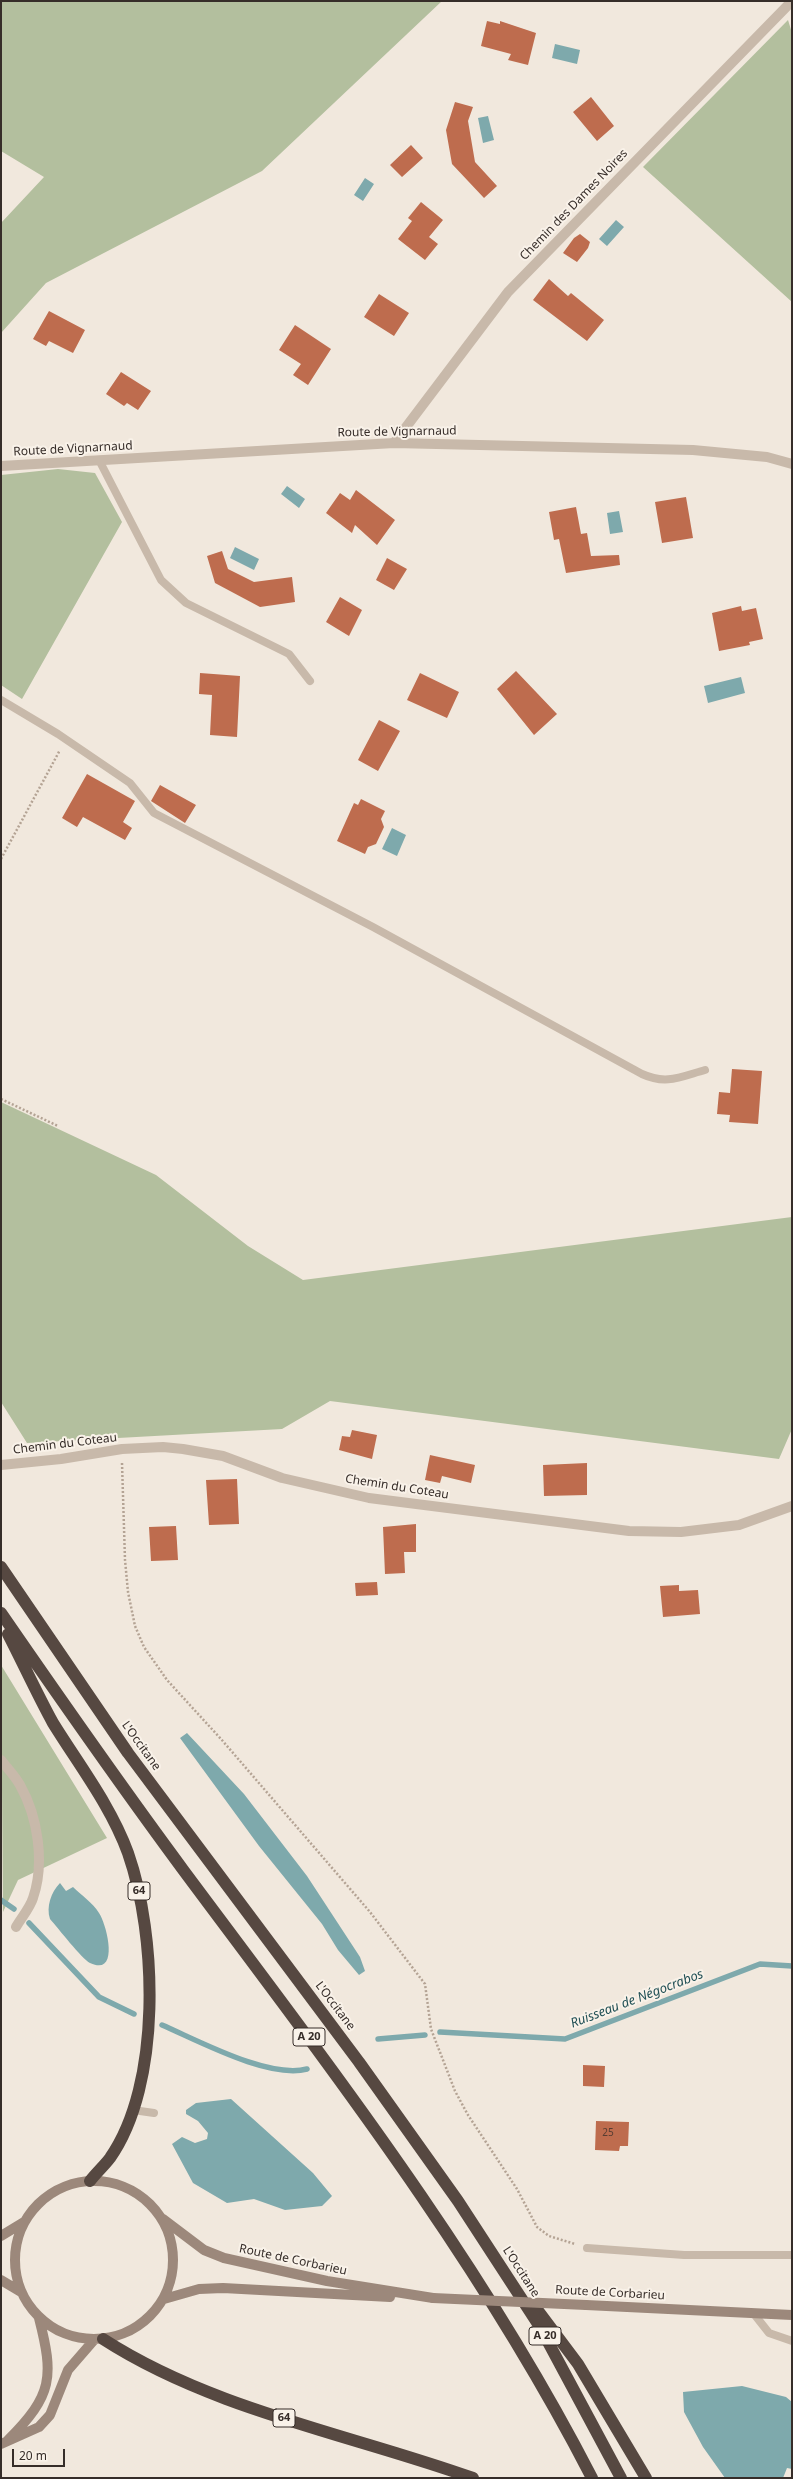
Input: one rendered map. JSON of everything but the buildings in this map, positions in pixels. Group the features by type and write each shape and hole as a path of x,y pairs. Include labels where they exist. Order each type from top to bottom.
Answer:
{"highway":[{"name":"L'Occitane","path":"1,1567 128,1753 359,2062 458,2201 540,2327 621,2478"},
{"name":"A 20","path":"1,1613 107,1767 340,2078 441,2222 512,2333 564,2423 592,2478"},
{"name":"64","path":"1,1620 53,1722 107,1808 128,1853 142,1901 148,1944 150,1998 141,2078 133,2110 110,2157 90,2181"},
{"path":"458,2201 578,2364 646,2478"},
{"name":"64","path":"99,2340 192,2386 229,2400 423,2460 472,2478"}],"main road":[{"name":"Route de Corbarieu","path":"24,2222 36,2206 52,2193 70,2184 90,2181 110,2182 129,2189 146,2200 181,2235 204,2250 224,2258 328,2282 433,2298"},
{"path":"24,2222 16,2245 15,2269 21,2292 39,2318 55,2330 74,2337 99,2340 122,2335 138,2326 152,2314 164,2299 171,2278 173,2256 169,2235 160,2215"},
{"path":"1,2236 24,2222"},
{"path":"1,2280 21,2292"},
{"name":"Route de Corbarieu","path":"164,2299 199,2289 223,2288 325,2295 433,2298 790,2316"},
{"path":"3,2443 28,2420 46,2388 49,2355 39,2318"},
{"path":"3,2443 40,2427 50,2415 68,2370 99,2340"}],"street":[{"name":"Chemin des Dames Noires","path":"394,443 508,292 792,1"},
{"name":"Route de Vignarnaud","path":"1,466 394,443 694,450 767,457 792,464"},
{"name":"Chemin du Coteau","path":"1,1465 61,1459 122,1449 163,1447 183,1449 222,1456 282,1478 369,1498 630,1531 681,1532 739,1525 792,1506"},
{"path":"1,1760 20,1785 29,1807 36,1830 39,1853 33,1900 16,1927"}],"lane":[{"path":"100,460 161,580 186,603 289,654 310,681"},
{"path":"1,700 66,739 130,783 154,813 373,927 642,1074 655,1080 666,1081 704,1070"},
{"path":"133,2110 154,2113"},
{"path":"587,2248 684,2255 792,2255"},
{"path":"754,2314 769,2333 792,2341"}],"path":[{"path":"1,859 66,739"},
{"path":"1,1098 58,1126"},
{"path":"122,1449 121,1491 128,1592 134,1626 144,1647 167,1680 221,1739 370,1912 425,1984 431,2029 455,2091 468,2115 517,2189 537,2227 549,2236 587,2248"}],"green space":[{"path":"1,1 442,1 262,171 46,283 1,333 1,223 44,177 1,151"},
{"path":"788,20 792,33 792,302 643,167"},
{"path":"58,469 95,473 122,522 22,699 1,685 1,475"},
{"path":"1,1102 156,1175 248,1246 303,1280 792,1217 792,1429 779,1459 330,1401 282,1429 27,1443 1,1402"},
{"path":"1,1665 107,1838 18,1880 3,1912"}],"water":[{"path":"555,44 580,50 577,64 552,58"},
{"path":"488,116 494,140 483,143 478,118"},
{"path":"365,178 374,184 363,201 354,195"},
{"path":"616,220 624,227 607,246 599,239"},
{"path":"287,486 305,499 299,508 281,494"},
{"path":"619,511 623,532 610,534 607,513"},
{"path":"235,547 259,559 254,570 230,558"},
{"path":"741,677 745,693 708,703 704,686"},
{"path":"392,828 406,835 397,856 382,849"},
{"path":"187,1733 244,1794 307,1876 360,1957 365,1971 359,1975 338,1950 322,1924 259,1846 180,1738"},
{"path":"60,1883 66,1891 73,1887 90,1902 99,1913 108,1938 109,1948 105,1963 99,1965 90,1963 86,1960 50,1919 50,1900"},
{"path":"231,2099 313,2173 332,2196 322,2206 285,2210 254,2199 227,2203 193,2183 172,2144 182,2137 195,2143 207,2139 208,2133 198,2121 186,2114 186,2110 196,2103"},
{"path":"742,2386 786,2397 792,2402 792,2469 787,2468 783,2478 725,2478 703,2447 684,2412 683,2392"}],"waterway":[{"name":"Ruisseau de Négocrabos","path":"1,1900 14,1909"},
{"name":"Ruisseau de Négocrabos","path":"29,1923 99,1997 134,2014"},
{"name":"Ruisseau de Négocrabos","path":"440,2032 565,2039 760,1964 792,1966"},
{"name":"Ruisseau de Négocrabos","path":"162,2025 214,2049 254,2064 291,2071 307,2069"},
{"name":"Ruisseau de Négocrabos","path":"378,2039 425,2035"}]}
